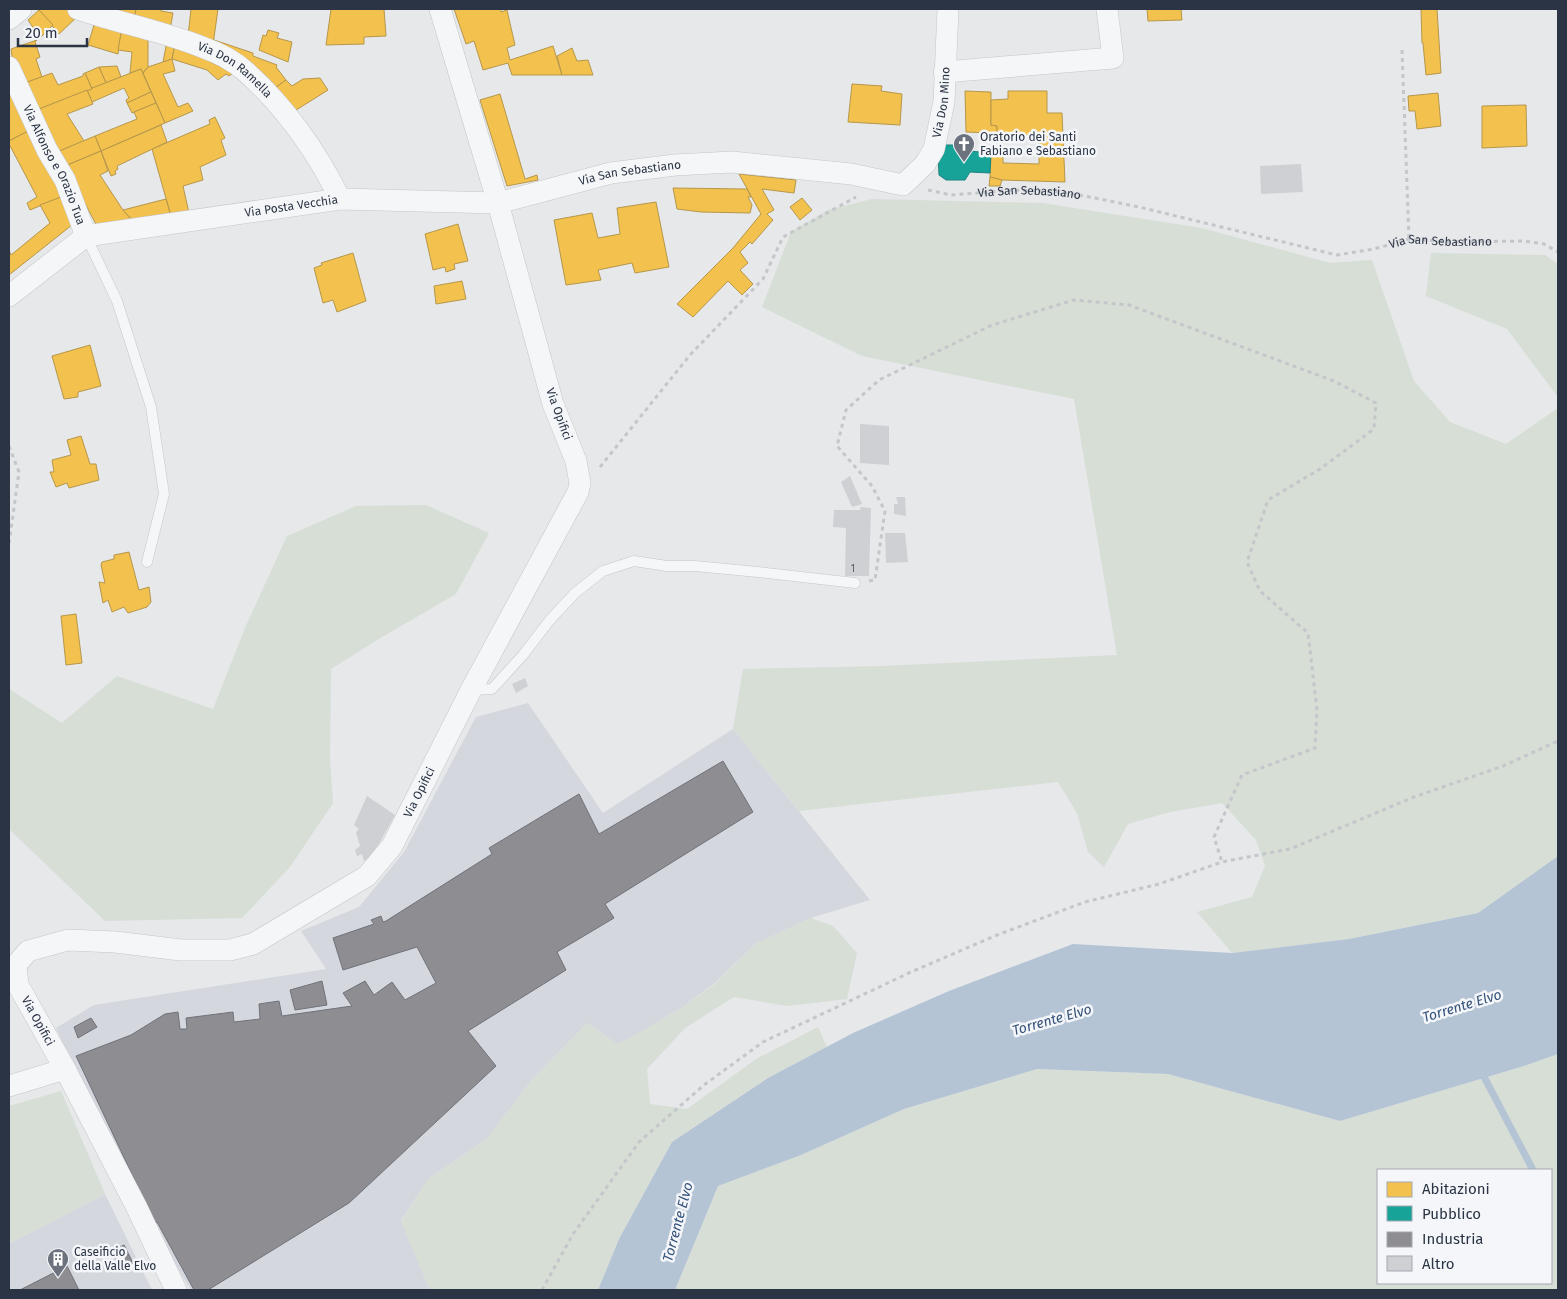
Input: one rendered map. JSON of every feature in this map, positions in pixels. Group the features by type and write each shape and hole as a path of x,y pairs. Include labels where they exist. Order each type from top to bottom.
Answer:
{"street":[{"path":"9,19 21,9"},
{"name":"Via Don Ramella","path":"78,9 203,47 228,59 244,70 294,124 330,179 340,199"},
{"name":"Via Opifici","path":"176,1290 136,1206 65,1069 18,985 16,965 28,951 68,940 115,942 181,950 230,950 253,944 367,876 392,846 472,690 578,492 580,483 576,462 553,404 498,203 440,9"},
{"name":"Via Don Mino","path":"903,184 924,164 934,149 944,102 948,9"},
{"path":"944,72 1114,58 1107,9"},
{"name":"Via Alfonso e Orazio Tua","path":"9,67 47,150 65,180 86,236"},
{"name":"Via San Sebastiano","path":"498,203 611,174 674,165 732,162 851,174 903,184"},
{"name":"Via Posta Vecchia","path":"86,236 340,199 498,203"},
{"path":"9,296 86,236"},
{"path":"9,1086 65,1069"}],"lane":[{"path":"86,236 117,301 151,407 164,494 147,562"},
{"path":"472,690 492,689 524,655 549,621 575,594 603,571 634,561 666,566 695,566 855,583"}],"path":[{"path":"1402,50 1409,239"},
{"path":"578,492 690,356 763,278 783,237 857,197 874,179"},
{"name":"Via San Sebastiano","path":"903,184 951,195 1016,190 1060,192 1085,196 1139,207 1337,255 1374,249 1409,239 1450,242 1524,241 1544,244 1558,252"},
{"path":"855,583 875,580 885,511 872,486 837,446 846,410 879,380 992,325 1074,300 1129,305 1334,381 1376,402 1374,429 1320,469 1268,500 1247,562 1260,591 1308,633 1317,710 1315,748 1242,775 1214,837 1222,862"},
{"path":"9,446 18,472 9,542"},
{"path":"542,1290 573,1234 639,1142 704,1085 762,1042 911,972 997,935 1084,902 1158,884 1222,862 1290,850 1414,797 1502,766 1558,741"}],"shaded area":[{"path":"872,199 1042,203 1202,228 1330,263 1372,260 1414,381 1450,422 1506,444 1558,408 1558,856 1478,913 1349,939 1232,953 1197,912 1252,897 1265,866 1256,840 1222,803 1170,812 1128,824 1104,867 1088,852 1077,813 1058,782 799,811 733,729 743,669 883,666 1117,655 1074,399 862,356 762,307 791,232 828,210"},
{"path":"1431,253 1545,255 1558,264 1558,397 1507,329 1426,296"},
{"path":"426,505 489,533 456,594 331,669 330,760 333,803 290,867 242,918 105,921 9,829 9,689 62,723 117,676 213,709 245,628 287,536 356,506"},
{"path":"528,703 603,813 733,729 870,900 811,918 755,944 716,982 683,1007 617,1044 587,1023 531,1081 486,1140 428,1179 401,1221 430,1290 191,1290 165,1248 78,1077 56,1028 94,1005 326,969 301,931 359,907 404,852 476,717"},
{"path":"811,918 833,926 857,953 847,999 788,1006 734,997 685,1028 647,1069 650,1104 687,1109 756,1059 818,1027 827,1047 768,1078 672,1142 619,1239 598,1290 430,1290 401,1222 428,1179 486,1140 531,1081 587,1023 617,1044 683,1007 716,983 755,944"},
{"path":"1558,1054 1558,1290 675,1290 718,1186 801,1155 904,1109 1037,1069 1168,1074 1340,1121"},
{"path":"61,1091 105,1194 9,1244 9,1106"},
{"path":"105,1194 152,1290 9,1290 9,1244"}],"water":[{"name":"Torrente Elvo","path":"1558,856 1558,1054 1340,1121 1168,1074 1037,1069 904,1109 801,1155 718,1186 675,1290 598,1290 619,1239 672,1142 768,1078 853,1033 949,991 1073,944 1232,953 1349,939 1478,913"}],"building: Abitazioni":[{"path":"40,9 66,9 78,16 59,34"},
{"path":"95,9 136,9 134,20"},
{"path":"136,9 161,9 161,11 173,13 170,30 134,20"},
{"path":"191,9 218,9 213,45 188,36"},
{"path":"331,9 384,9 386,36 364,37 364,44 326,45"},
{"path":"454,9 501,9 501,12 507,10 515,45 507,48 510,60 553,46 562,75 512,75 508,63 483,70 474,41 466,44"},
{"path":"1147,9 1181,9 1182,20 1148,21"},
{"path":"1421,9 1437,9 1441,73 1426,75 1422,43"},
{"path":"39,10 53,25 40,38 28,20"},
{"path":"94,25 122,28 118,54 88,45"},
{"path":"122,28 148,34 148,67 143,73 141,69 130,73 132,52 118,50"},
{"path":"268,30 279,33 277,38 292,42 288,62 259,50 263,35 266,36"},
{"path":"37,40 35,42 40,57 36,59 42,77 22,84 13,63 11,49"},
{"path":"214,40 253,53 253,56 277,65 276,67 286,80 275,88 213,45"},
{"path":"167,41 175,44 172,59 163,62"},
{"path":"175,44 233,73 229,76 226,74 218,80 207,70 172,59"},
{"path":"572,48 577,61 588,60 593,75 562,75 557,56"},
{"path":"172,59 175,71 163,74 178,107 188,103 193,111 165,123 143,73 148,67"},
{"path":"117,66 121,77 106,83 99,67"},
{"path":"99,67 106,83 92,89 85,73"},
{"path":"141,69 151,92 127,103 126,100 129,98 124,88 92,102 87,90"},
{"path":"52,73 58,85 83,76 85,73 92,89 34,111 22,84"},
{"path":"320,78 328,90 293,112 275,88 286,80 292,86 303,79"},
{"path":"9,83 30,130 9,141"},
{"path":"852,84 882,86 881,91 902,94 900,125 848,122"},
{"path":"87,90 93,104 67,114 84,141 57,152 34,111"},
{"path":"965,91 991,92 991,125 997,126 998,141 989,141 989,133 966,132"},
{"path":"1008,91 1047,91 1047,113 1062,113 1065,182 1002,180 990,177 991,153 1003,154 1003,163 1039,164 1039,136 997,135 997,126 991,125 991,100 1008,99"},
{"path":"151,92 156,103 132,113 127,103"},
{"path":"1438,93 1441,126 1417,129 1415,111 1409,111 1408,96"},
{"path":"500,94 525,179 537,175 538,180 507,186 480,100"},
{"path":"156,103 165,123 101,151 95,136 137,119 134,112"},
{"path":"1526,105 1527,146 1482,148 1482,106"},
{"path":"215,117 225,138 221,140 226,155 200,167 203,180 183,186 189,213 171,216 152,149 210,124 209,120"},
{"path":"161,125 167,142 117,166 116,174 111,176 101,151"},
{"path":"30,130 66,195 30,210 27,203 37,197 9,141"},
{"path":"95,136 101,151 65,166 57,152"},
{"path":"101,151 108,171 100,175 123,210 133,221 97,226 65,166"},
{"path":"739,174 796,180 794,193 762,189 774,210 767,214 773,220 752,244 750,242 740,252 748,263 740,270 753,284 742,295 728,281 693,317 677,304 733,248 761,214"},
{"path":"990,177 1002,180 1000,186 989,186"},
{"path":"673,188 747,189 752,205 750,213 701,212 677,209"},
{"path":"66,195 77,221 9,275 9,250 11,255 50,223 40,205"},
{"path":"802,198 812,210 800,220 790,207"},
{"path":"166,199 171,216 133,221 123,210"},
{"path":"656,202 669,267 635,273 632,263 598,270 601,280 566,285 554,220 592,213 598,238 620,234 617,208"},
{"path":"458,224 468,261 454,264 455,269 446,272 445,267 433,270 425,234"},
{"path":"353,253 366,301 337,312 333,300 323,303 314,268 322,265 321,263"},
{"path":"462,281 466,299 436,304 434,286"},
{"path":"90,345 101,386 78,392 78,397 64,399 52,356"},
{"path":"81,436 90,464 96,464 99,480 69,488 67,483 56,487 50,472 54,472 52,460 71,455 67,440"},
{"path":"129,552 139,590 149,587 151,602 147,607 128,613 124,607 112,612 108,600 103,603 99,582 105,583 101,565 102,562 114,559 114,555"},
{"path":"76,614 82,663 66,665 61,616"}],"building: Pubblico":[{"name":"Oratorio dei Santi Fabiano e Sebastiano","path":"945,145 965,145 969,151 991,153 990,173 970,172 965,180 946,180 939,175 938,151"}],"building: Industria":[{"path":"723,761 753,812 605,904 614,918 557,952 566,970 468,1031 496,1066 349,1203 208,1290 194,1290 157,1222 153,1224 137,1185 76,1056 131,1035 165,1014 178,1012 180,1029 187,1029 186,1018 233,1012 234,1022 260,1019 259,1004 279,1001 282,1016 352,1006 343,993 365,981 374,995 392,982 405,1000 436,983 417,947 343,970 333,938 374,924 371,920 381,916 383,922 386,921 492,854 489,848 579,794 599,834"},
{"path":"322,981 327,1005 295,1010 290,990"},
{"path":"91,1018 97,1027 78,1038 74,1027"},
{"path":"124,1245 133,1263 121,1269 112,1251"},
{"name":"Caseificio della Valle Elvo","path":"67,1266 79,1290 20,1290"}],"building: Altro":[{"path":"1301,164 1303,192 1261,194 1260,166"},
{"path":"860,424 889,426 889,465 860,463"},
{"path":"850,476 862,504 852,507 841,482"},
{"path":"896,497 905,497 906,516 894,514 894,504 898,504"},
{"path":"860,507 871,508 869,576 845,576 846,528 833,527 834,510 861,510"},
{"path":"885,533 905,533 908,562 886,563"},
{"path":"525,678 528,686 516,693 512,684"},
{"path":"367,796 395,815 370,857 364,861 362,854 357,856 355,850 360,846 356,832 359,829 354,825"}],"waterway":[{"path":"1481,1071 1532,1169"}],"place":[{"name":"Oratorio dei Santi Fabiano e Sebastiano","path":"964,163"},
{"name":"Caseificio della Valle Elvo","path":"58,1278"}]}
